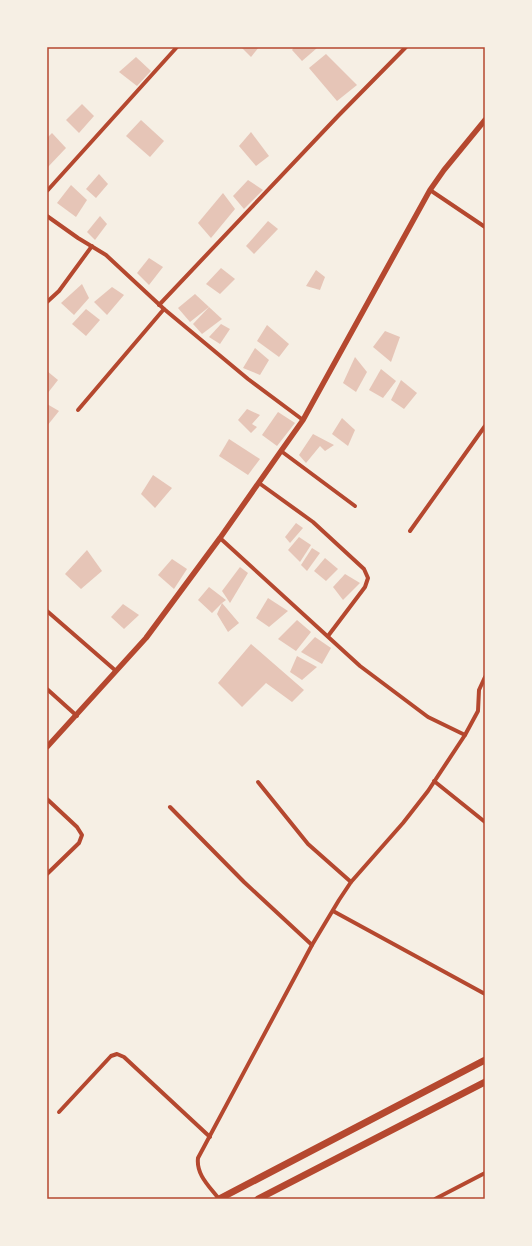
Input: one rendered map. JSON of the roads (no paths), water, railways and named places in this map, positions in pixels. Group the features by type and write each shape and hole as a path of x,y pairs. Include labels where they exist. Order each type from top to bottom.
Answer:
{"main road":[{"path":"219,1199 485,1060"},
{"path":"258,1199 485,1082"}],"street":[{"path":"47,191 177,47"},
{"path":"159,305 338,116 406,47"},
{"path":"47,747 77,716 146,638 259,483 303,420 430,190 452,158 485,120"},
{"path":"430,190 485,227"},
{"path":"47,216 78,238 106,255 159,305 248,379 303,420"},
{"path":"47,302 59,291 92,246"},
{"path":"78,410 164,309"},
{"path":"410,531 485,426"},
{"path":"281,451 355,506"},
{"path":"259,483 312,522 364,569 368,578 365,587 328,636"},
{"path":"220,538 360,666 399,697 428,717 464,734"},
{"path":"47,611 116,671"},
{"path":"219,1199 201,1175 197,1166 198,1158 312,945 351,882 403,823 434,781 478,711 480,690 485,677"},
{"path":"47,689 77,716"},
{"path":"434,781 485,822"},
{"path":"258,782 308,844 351,882"},
{"path":"47,800 77,827 82,835 79,843 47,874"},
{"path":"170,807 244,882 312,945"},
{"path":"333,911 485,994"},
{"path":"58,1112 111,1056 117,1054 124,1058 210,1137"},
{"path":"435,1199 485,1173"}]}
